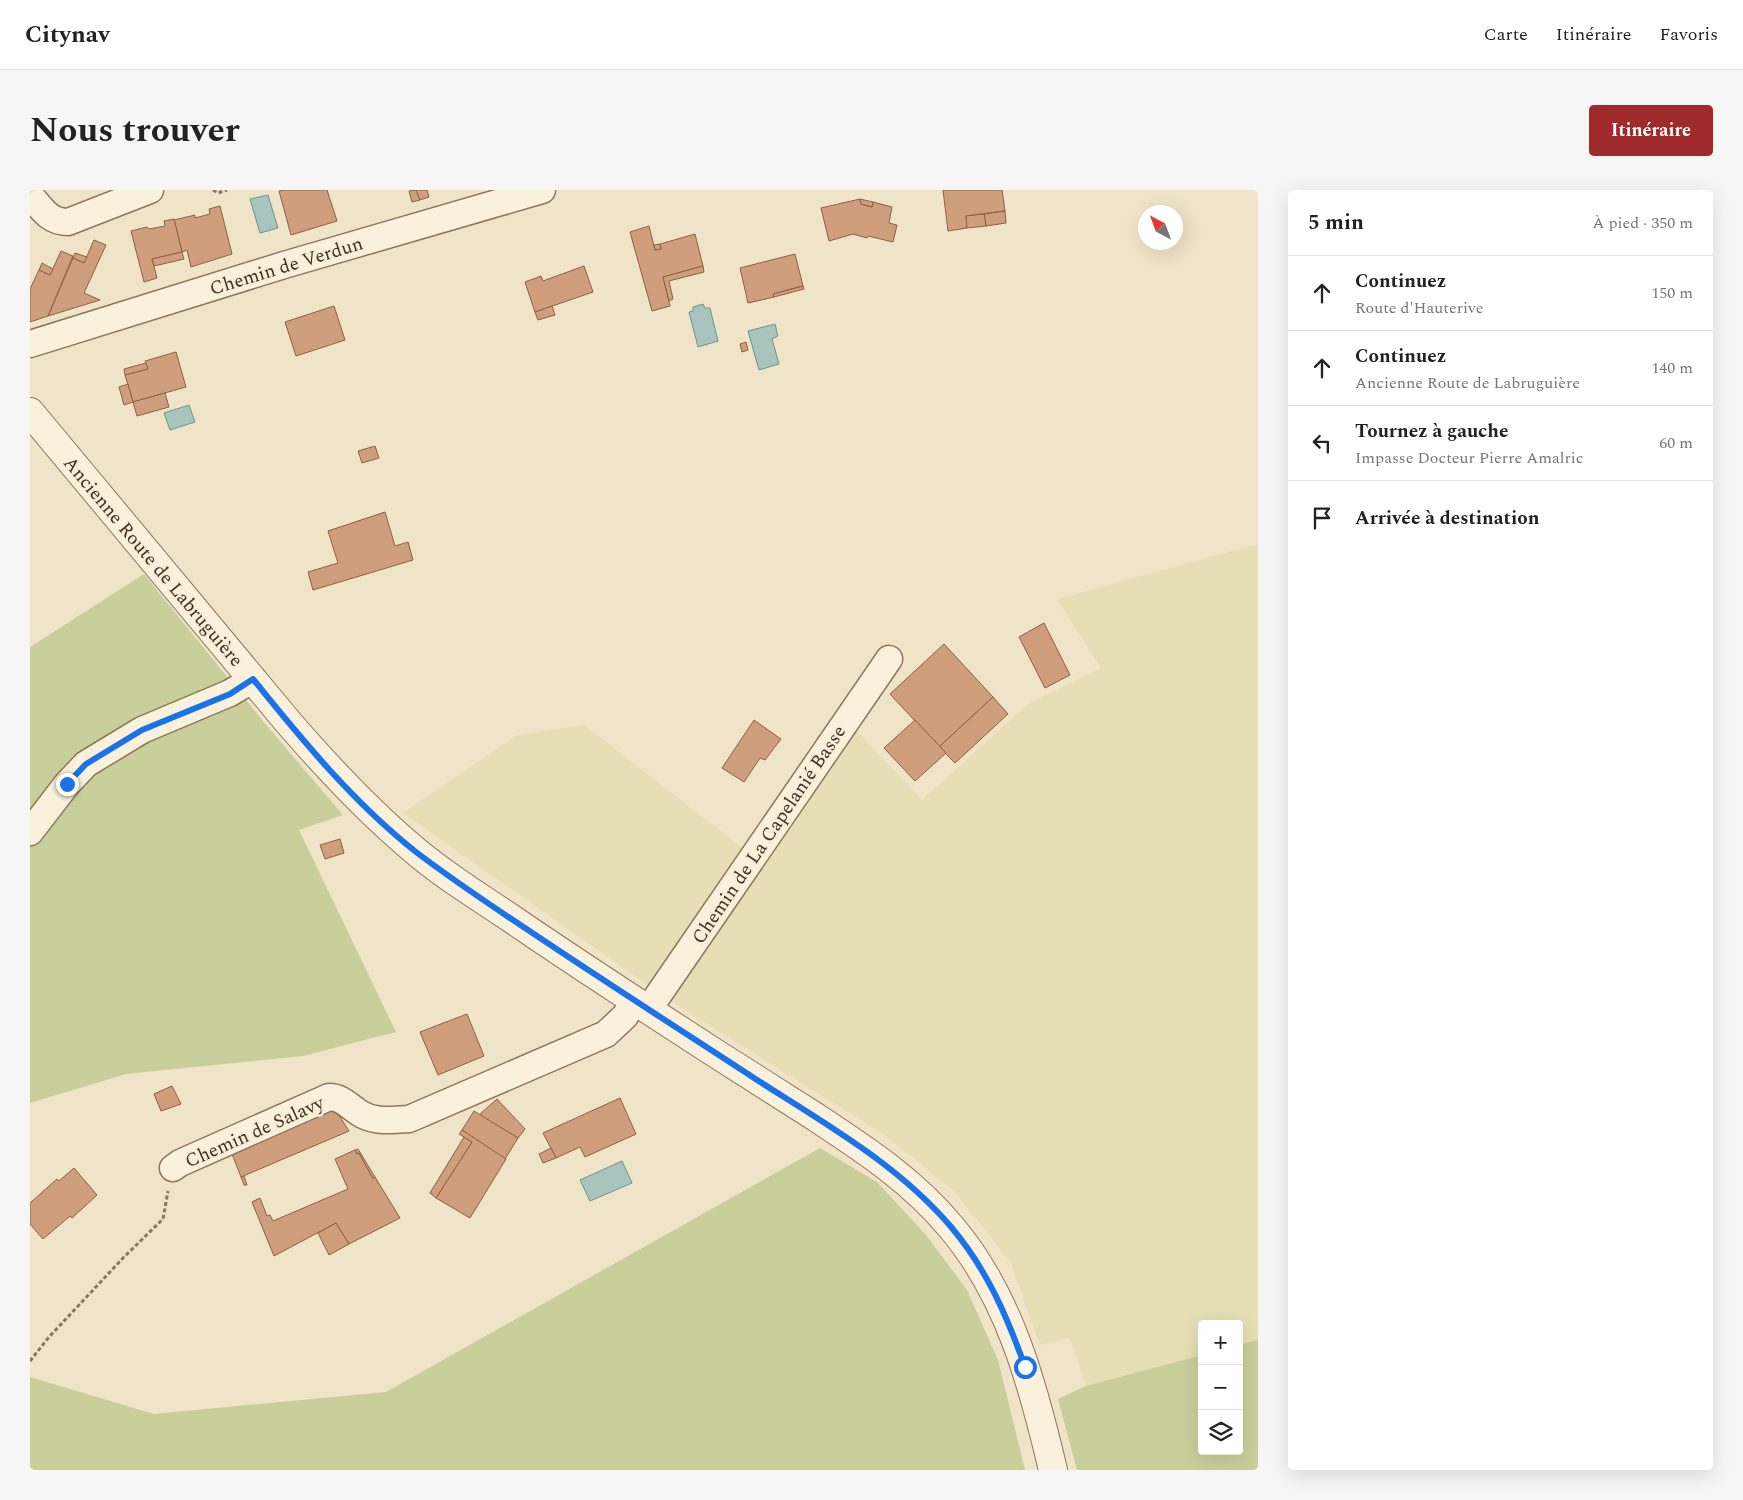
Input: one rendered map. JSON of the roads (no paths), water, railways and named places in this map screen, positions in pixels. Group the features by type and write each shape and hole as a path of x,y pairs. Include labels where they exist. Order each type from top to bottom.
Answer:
{"street":[{"path":"30,195 50,217 58,222 68,222 150,190"},
{"name":"Chemin de Verdun","path":"30,344 284,265 542,190"},
{"name":"Ancienne Route de Labruguière","path":"30,412 330,770 371,812 415,851 641,1006 846,1137 908,1182 952,1228 988,1279 1009,1322 1025,1367 1053,1470"},
{"name":"Chemin de La Capelanié Basse","path":"641,1006 889,658"},
{"path":"30,832 67,784 86,764 142,730 230,694 253,679"},
{"name":"Chemin de Salavy","path":"173,1168 180,1163 329,1097 336,1097 364,1116 392,1121 409,1119 606,1034 625,1016 641,1006"}],"water":[{"path":"268,195 278,228 260,233 250,199"},
{"path":"703,304 705,308 710,308 718,341 698,347 689,312 693,311 693,307"},
{"path":"775,324 778,336 772,339 779,364 759,370 748,331"},
{"path":"189,405 195,422 170,430 164,413"},
{"path":"622,1161 632,1183 590,1201 580,1180"}]}
